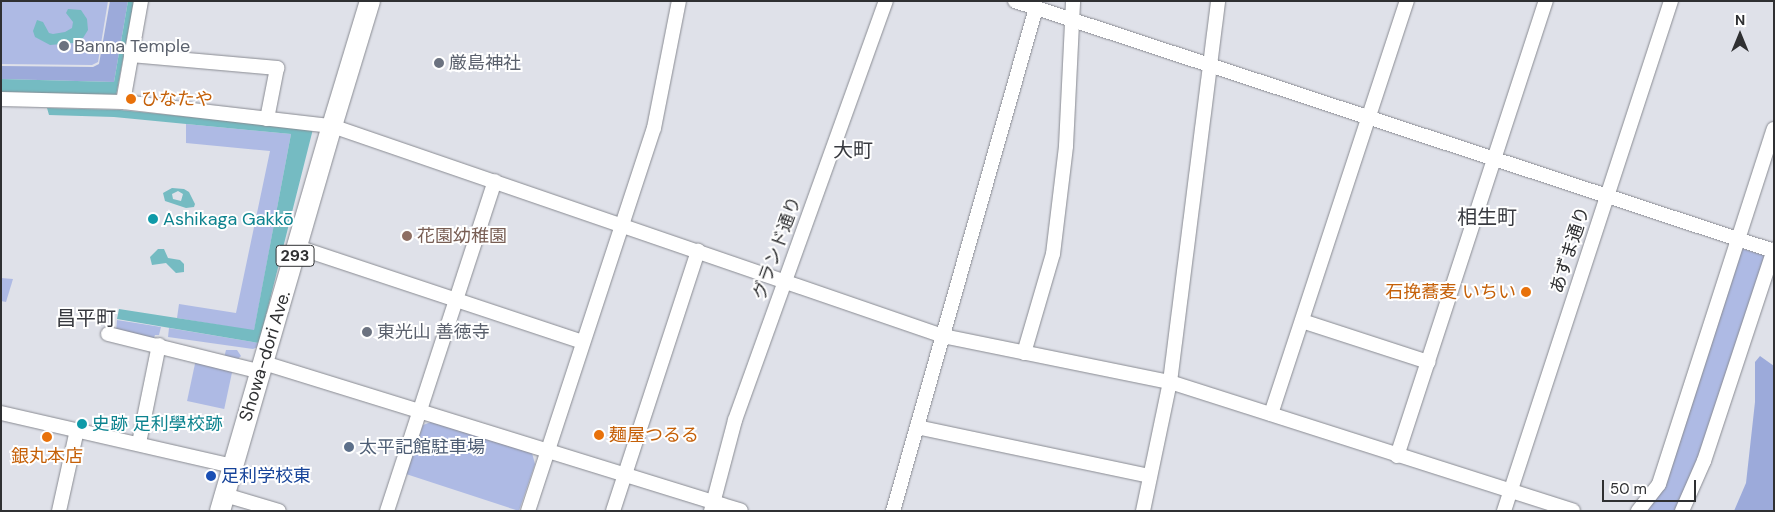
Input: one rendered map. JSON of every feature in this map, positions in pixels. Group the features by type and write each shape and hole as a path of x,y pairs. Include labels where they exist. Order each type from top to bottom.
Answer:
{"highway":[{"name":"Showa-dori Ave.","path":"223,503 232,466 370,1"}],"street":[{"path":"123,102 141,1"},
{"path":"528,511 582,342 654,128 678,1"},
{"name":"グランド通り","path":"712,506 735,420 886,1"},
{"path":"1016,1 1494,160 1774,250 1704,461 1682,511"},
{"path":"1024,353 1053,254 1066,146 1073,1"},
{"path":"1143,511 1170,382 1218,1"},
{"path":"1271,414 1407,1"},
{"path":"1397,456 1546,1"},
{"name":"あずま通り","path":"1504,511 1671,1"},
{"path":"893,511 1036,8"},
{"path":"131,55 277,68 267,119"},
{"path":"1,99 123,102 332,126 943,336 1170,382 1573,511"},
{"path":"1638,511 1659,484 1774,129"},
{"path":"387,511 495,181"},
{"path":"297,247 582,342"},
{"path":"613,511 698,251"},
{"path":"1302,321 1428,362"},
{"path":"108,334 262,367 420,411 625,476 712,506 741,511"},
{"path":"139,443 159,345"},
{"path":"1,413 139,443 232,466"},
{"path":"917,427 1150,476"},
{"path":"59,511 77,430"},
{"path":"223,503 279,511"}],"shaded area":[{"path":"1,1 108,1 98,62 92,65 1,64"},
{"path":"110,1 128,1 114,82 1,79 1,66 93,67 99,64"},
{"path":"128,1 134,1 116,96 1,92 1,79 114,82"},
{"path":"68,9 81,10 87,19 88,30 83,38 73,43 50,45 35,37 33,31 37,20 43,22 49,33 53,34 65,32 72,28 73,22 66,13"},
{"path":"47,108 120,110 313,129 259,343 117,319 119,309 254,330 291,134 114,117 49,115"},
{"path":"186,124 291,134 254,331 177,318 179,304 236,313 270,151 186,143"},
{"path":"172,188 184,189 189,192 195,204 194,207 186,208 165,201 163,193","holes":["178,191 183,194 181,201 173,199 172,194"]},
{"path":"1740,248 1766,256 1694,476 1675,511 1647,511 1663,487"},
{"path":"158,249 164,249 168,258 180,260 184,264 184,272 176,273 166,263 152,265 150,257"},
{"path":"1,278 13,279 6,302 1,301"},
{"path":"117,320 161,327 159,335 155,335 153,341 116,332"},
{"path":"169,328 259,343 258,347 253,349 168,337"},
{"path":"226,350 237,350 241,356 236,361 224,358"},
{"path":"1760,356 1774,366 1774,511 1734,511 1746,483 1755,402 1755,362"},
{"path":"196,359 233,367 224,409 187,401"},
{"path":"431,422 532,453 535,464 519,511 406,474 423,425"}],"place":[{"name":"Banna Temple","path":"64,46"},
{"name":"厳島神社","path":"439,63"},
{"name":"ひなたや","path":"131,99"},
{"name":"Ashikaga Gakkō","path":"153,219"},
{"name":"花園幼稚園","path":"407,236"},
{"name":"石挽蕎麦 いちい","path":"1526,292"},
{"name":"東光山 善徳寺","path":"367,332"},
{"name":"史跡 足利學校跡","path":"82,424"},
{"name":"麺屋つるる","path":"599,435"},
{"name":"銀丸本店","path":"47,437"},
{"name":"太平記館駐車場","path":"349,447"},
{"name":"足利学校東","path":"211,476"}],"district":[{"name":"大町","path":"853,150"},
{"name":"相生町","path":"1487,217"},
{"name":"昌平町","path":"86,318"}]}
